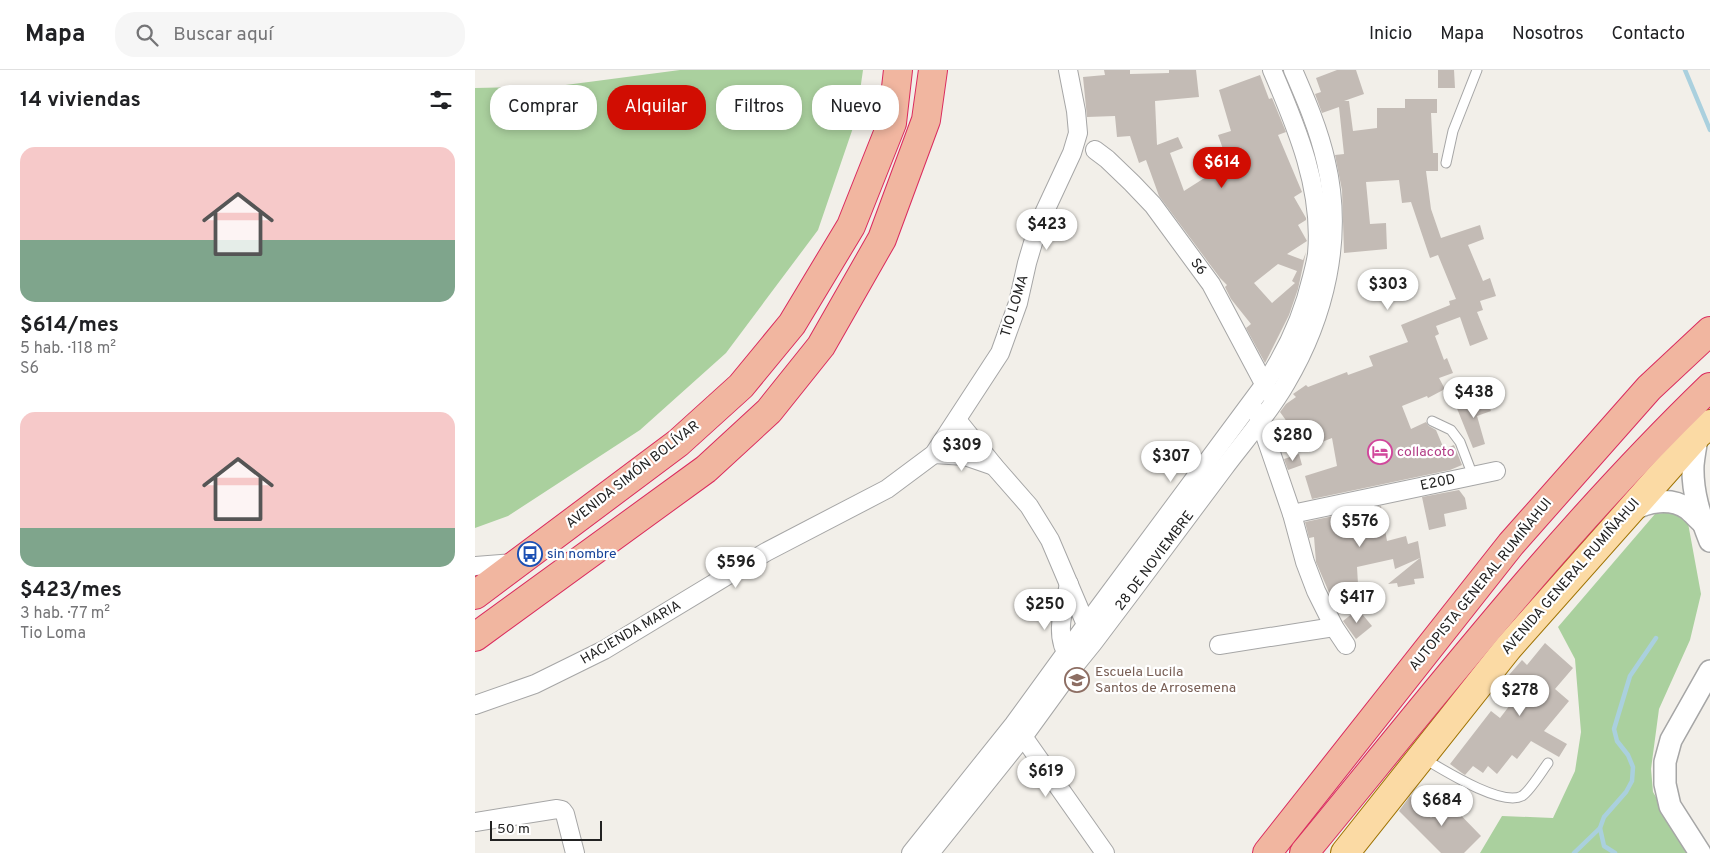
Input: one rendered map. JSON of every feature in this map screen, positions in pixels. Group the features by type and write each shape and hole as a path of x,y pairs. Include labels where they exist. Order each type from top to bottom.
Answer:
{"highway":[{"name":"AVENIDA SIMÓN BOLÍVAR","path":"475,595 678,443 741,386 792,324 851,226 892,123 898,70"},
{"path":"475,637 706,469 769,411 821,346 882,238 927,120 933,70"},
{"name":"AUTOPISTA GENERAL RUMIÑAHUI","path":"1267,853 1511,544 1649,388 1710,331"},
{"path":"1304,853 1532,576 1673,423 1710,387"}],"main road":[{"name":"AVENIDA GENERAL RUMIÑAHUI","path":"1345,853 1508,648 1624,516 1704,430"}],"street":[{"name":"TIO LOMA","path":"957,420 1000,353 1018,303 1037,226 1073,153 1078,133 1077,112 1068,70"},
{"path":"1070,658 1085,625 1265,385 1278,365 1301,316 1317,256 1318,230 1311,178 1292,117 1272,70"},
{"name":"28 DE NOVIEMBRE","path":"930,853 1070,658 1093,644 1273,403 1286,385 1301,356 1317,318 1325,288 1332,257 1333,225 1327,164 1310,110 1293,70"},
{"name":"S6","path":"1095,150 1132,182 1153,205 1211,284 1273,403"},
{"path":"1253,400 1316,591 1345,645"},
{"path":"957,420 1029,506 1050,540 1093,644"},
{"name":"HACIENDA MARIA","path":"475,705 535,684 604,650 766,552 887,489 934,454 957,420"},
{"path":"1704,430 1693,464 1695,494 1706,532"},
{"path":"934,454 965,456 994,466"},
{"name":"E20D","path":"1292,514 1496,471"},
{"path":"1624,516 1643,504 1665,501 1686,508 1706,532"},
{"path":"475,566 517,563"},
{"path":"1069,584 1061,635 1062,646 1070,658"},
{"path":"1219,645 1334,627"},
{"path":"1701,853 1671,806 1665,784 1665,762 1671,740 1710,671"},
{"path":"911,853 1018,731 1105,853"},
{"path":"475,822 557,809 562,810 565,814 575,853"}],"lane":[{"path":"1446,163 1453,131 1477,70"},
{"path":"1433,421 1451,430 1460,442 1473,476"},
{"path":"1420,757 1476,788 1509,798 1517,798 1524,795 1548,763"}],"green space":[{"path":"680,70 863,70 861,85 812,85 812,130 852,130 818,230 726,353 640,430 508,516 475,528 475,88 490,88 490,130 597,130 597,85 566,85"},
{"path":"1672,512 1688,523 1701,594 1690,640 1659,709 1651,769 1653,792 1689,853 1480,853 1502,816 1553,818 1575,771 1581,732 1575,659 1558,627 1655,514"}],"building":[{"path":"1104,70 1130,70 1130,74 1169,73 1169,70 1196,70 1199,97 1155,101 1157,145 1178,137 1183,148 1170,153 1184,191 1228,163 1218,135 1231,131 1219,90 1260,75 1269,99 1272,98 1286,132 1278,135 1302,192 1294,197 1306,218 1306,220 1298,225 1307,241 1287,254 1303,260 1306,252 1298,289 1289,315 1265,363 1246,328 1251,324 1231,299 1225,287 1227,285 1159,196 1146,160 1139,163 1130,136 1117,137 1115,116 1087,117 1083,77 1105,75","holes":["1278,264 1297,271 1292,281 1295,283 1272,303 1254,283"]},
{"path":"1337,70 1356,70 1364,94 1344,101 1349,101 1353,131 1377,128 1377,108 1405,108 1405,99 1437,99 1437,113 1431,113 1433,153 1438,153 1438,171 1426,171 1431,209 1441,238 1480,225 1484,239 1468,245 1483,281 1490,278 1496,296 1480,301 1483,310 1477,312 1488,339 1470,346 1460,317 1436,326 1439,334 1435,336 1444,360 1447,358 1453,373 1439,378 1445,389 1428,398 1427,396 1402,406 1411,429 1426,422 1436,430 1444,449 1454,445 1462,465 1450,470 1312,499 1305,476 1337,466 1332,438 1297,452 1290,435 1295,433 1280,412 1286,404 1296,397 1293,394 1306,385 1308,387 1347,372 1348,375 1373,366 1369,356 1408,342 1401,325 1450,305 1449,301 1456,299 1438,255 1430,258 1411,202 1402,203 1399,180 1366,182 1370,224 1386,223 1387,249 1344,253 1342,190 1335,155 1344,154 1339,107 1322,113 1315,94 1321,92 1316,78"},
{"path":"1438,70 1454,70 1455,88 1438,88"},
{"path":"1484,395 1491,411 1477,416 1485,444 1473,448 1456,406"},
{"path":"1299,454 1302,465 1288,470 1284,459"},
{"path":"1459,490 1465,498 1467,509 1444,514 1446,526 1429,530 1422,497"},
{"path":"1381,506 1387,541 1406,536 1408,544 1418,541 1424,578 1414,579 1415,584 1398,587 1397,583 1388,584 1420,558 1395,569 1393,559 1357,567 1358,584 1338,585 1343,591 1331,597 1316,562 1314,537 1309,538 1305,522"},
{"path":"1358,609 1372,626 1356,639 1343,621"},
{"path":"1545,643 1573,668 1555,689 1569,701 1544,731 1567,744 1559,757 1531,741 1517,759 1512,755 1497,774 1488,766 1483,773 1473,766 1465,775 1450,764 1491,711 1500,718 1523,688 1509,675 1522,660 1527,665"},
{"path":"1410,796 1431,818 1447,801 1481,836 1464,853 1441,853 1399,811"}],"waterway":[{"path":"1685,70 1710,130"},
{"path":"1574,853 1600,828 1604,817 1626,792 1632,781 1633,767 1628,755 1617,741 1614,729 1630,676 1656,638"},
{"path":"1600,828 1604,846 1615,853"}],"place":[{"name":"collacoto","path":"1380,452"},
{"name":"sin nombre","path":"530,554"},
{"name":"Escuela Lucila Santos de Arrosemena","path":"1077,680"}]}
